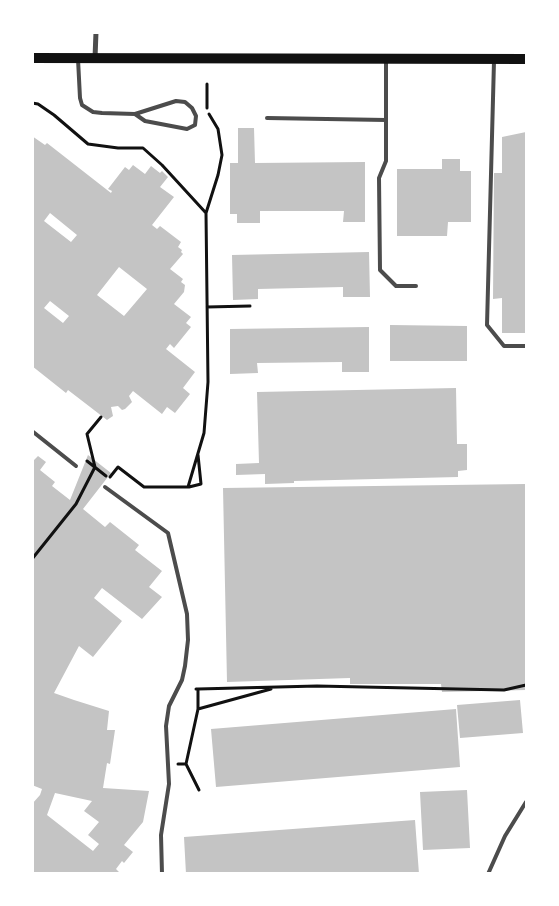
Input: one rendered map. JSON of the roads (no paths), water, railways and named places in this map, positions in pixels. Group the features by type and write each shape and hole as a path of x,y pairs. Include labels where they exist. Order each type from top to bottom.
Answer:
{"main road":[{"path":"32,58 526,58"}],"street":[{"path":"96,32 96,59"}],"lane":[{"path":"494,58 488,325 504,346 526,346"},
{"path":"78,59 80,98 82,105 93,112 135,114 176,101 185,102 192,108 196,116 195,125 187,129 146,121 135,114"},
{"path":"386,59 386,161 379,178 380,270 396,286 416,286"},
{"path":"267,118 386,120"},
{"path":"32,431 76,466"},
{"path":"105,487 168,533 185,602 188,640 184,673 170,706 166,726 169,784 161,835 162,874"},
{"path":"488,874 506,836 526,802"}]}
